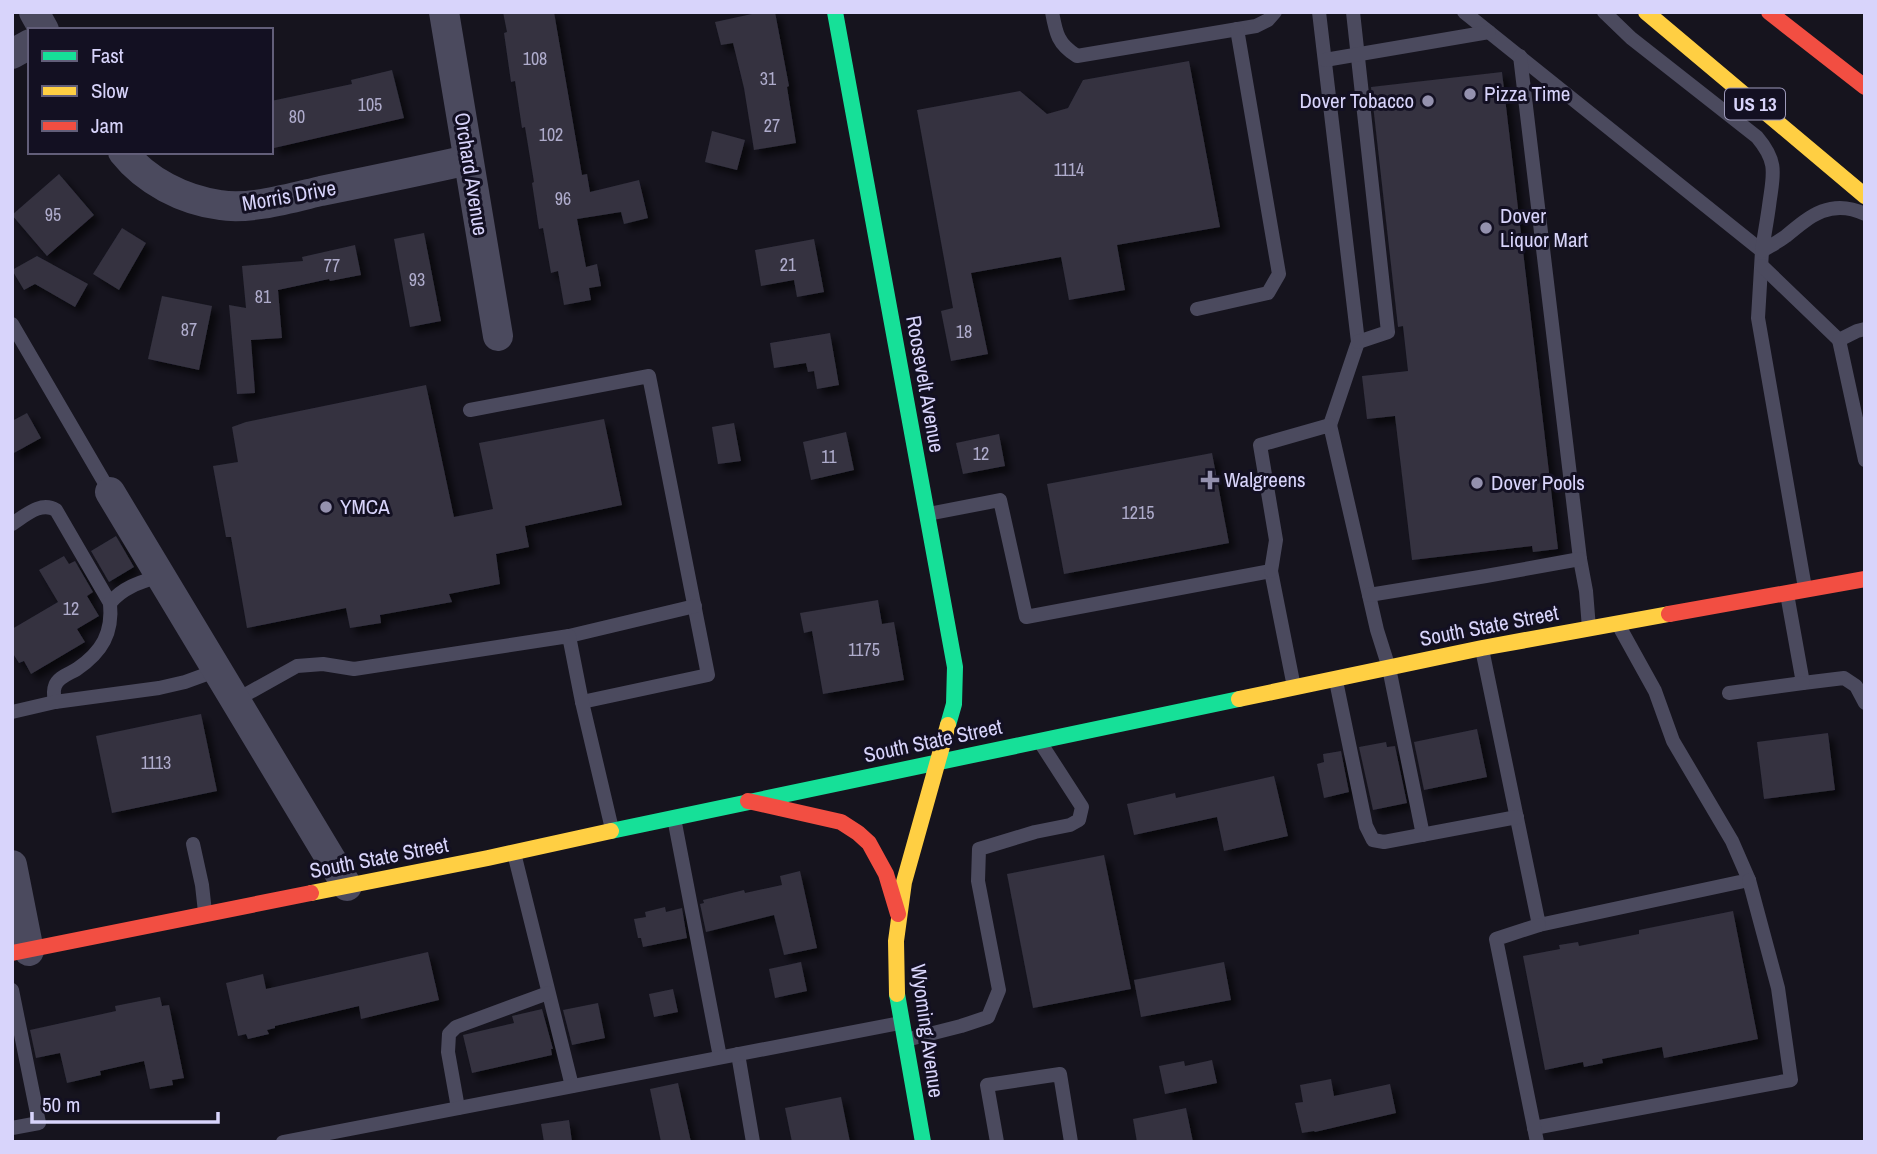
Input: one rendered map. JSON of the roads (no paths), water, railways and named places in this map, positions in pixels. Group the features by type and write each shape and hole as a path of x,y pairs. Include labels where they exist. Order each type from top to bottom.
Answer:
{"main road":[{"name":"Roosevelt Avenue","path":"835,12 955,667 954,704 936,762"},
{"path":"1648,12 1774,99"},
{"name":"US 13","path":"1648,12 1865,196"},
{"path":"1779,15 1865,87"},
{"name":"South State Street","path":"21,952 513,852 1482,648 1865,579"},
{"name":"Wyoming Avenue","path":"923,1142 901,1023 895,967 898,916 904,882 936,762"},
{"path":"748,801 841,822 858,833 869,843 886,874 898,916"}],"street":[{"path":"34,12 43,28"},
{"name":"Orchard Avenue","path":"444,12 498,336"},
{"path":"12,54 28,45"},
{"name":"Morris Drive","path":"125,154 156,182 188,198 222,206 262,204 468,160"},
{"path":"110,492 347,886"},
{"path":"12,865 21,952"}],"lane":[{"path":"1052,12 1056,32 1064,48 1077,56 1256,26 1268,20 1275,12"},
{"path":"1319,12 1358,342 1330,425 1377,630 1389,668 1423,835"},
{"path":"1353,12 1388,332 1358,342"},
{"path":"1464,12 1762,258 1839,340 1865,460"},
{"path":"1604,12 1631,38 1757,137 1771,159 1774,177 1762,258 1758,318 1805,590"},
{"path":"1197,309 1268,293 1279,274 1237,29"},
{"path":"1325,61 1489,32"},
{"path":"1520,57 1589,628"},
{"path":"1762,258 1816,213 1846,208 1865,214"},
{"path":"12,324 110,492"},
{"path":"1839,340 1865,329"},
{"path":"470,410 649,376 708,675 582,702"},
{"path":"1294,688 1272,571 1276,540 1260,445 1330,425"},
{"path":"928,514 1000,500 1026,617 1272,571"},
{"path":"12,524 41,507 49,506 56,510 110,603 108,634 97,652 59,680 53,688 55,702"},
{"path":"1369,595 1580,559"},
{"path":"110,603 119,592 160,576"},
{"path":"1787,593 1802,683"},
{"path":"236,700 297,666 323,664 354,669 569,636 695,606"},
{"path":"1618,623 1655,691 1674,741 1732,841 1748,880 1777,988 1791,1080 1535,1135 1496,939 1539,925 1748,880"},
{"path":"569,636 612,831"},
{"path":"1482,648 1539,925"},
{"path":"12,712 55,702 159,688 218,670"},
{"path":"1729,693 1844,678 1856,686 1865,703"},
{"path":"1336,679 1366,826 1373,840 1384,842 1517,817"},
{"path":"904,1041 988,1017 999,990 978,881 979,849 1035,832 1070,825 1079,820 1082,807 1039,741"},
{"path":"674,817 720,1057"},
{"path":"193,844 205,914"},
{"path":"513,852 572,1086"},
{"path":"12,990 39,1124 12,1128"},
{"path":"458,1108 448,1052 449,1034 456,1027 548,993"},
{"path":"283,1142 901,1023"},
{"path":"738,1054 753,1142"},
{"path":"997,1142 988,1085 1060,1074 1071,1142"}],"place":[{"name":"Pizza Time","path":"1470,94"},
{"name":"Dover Tobacco","path":"1428,101"},
{"name":"Dover Liquor Mart","path":"1486,228"},
{"name":"Walgreens","path":"1210,480"},
{"name":"Dover Pools","path":"1477,483"},
{"name":"YMCA","path":"326,507"}]}
